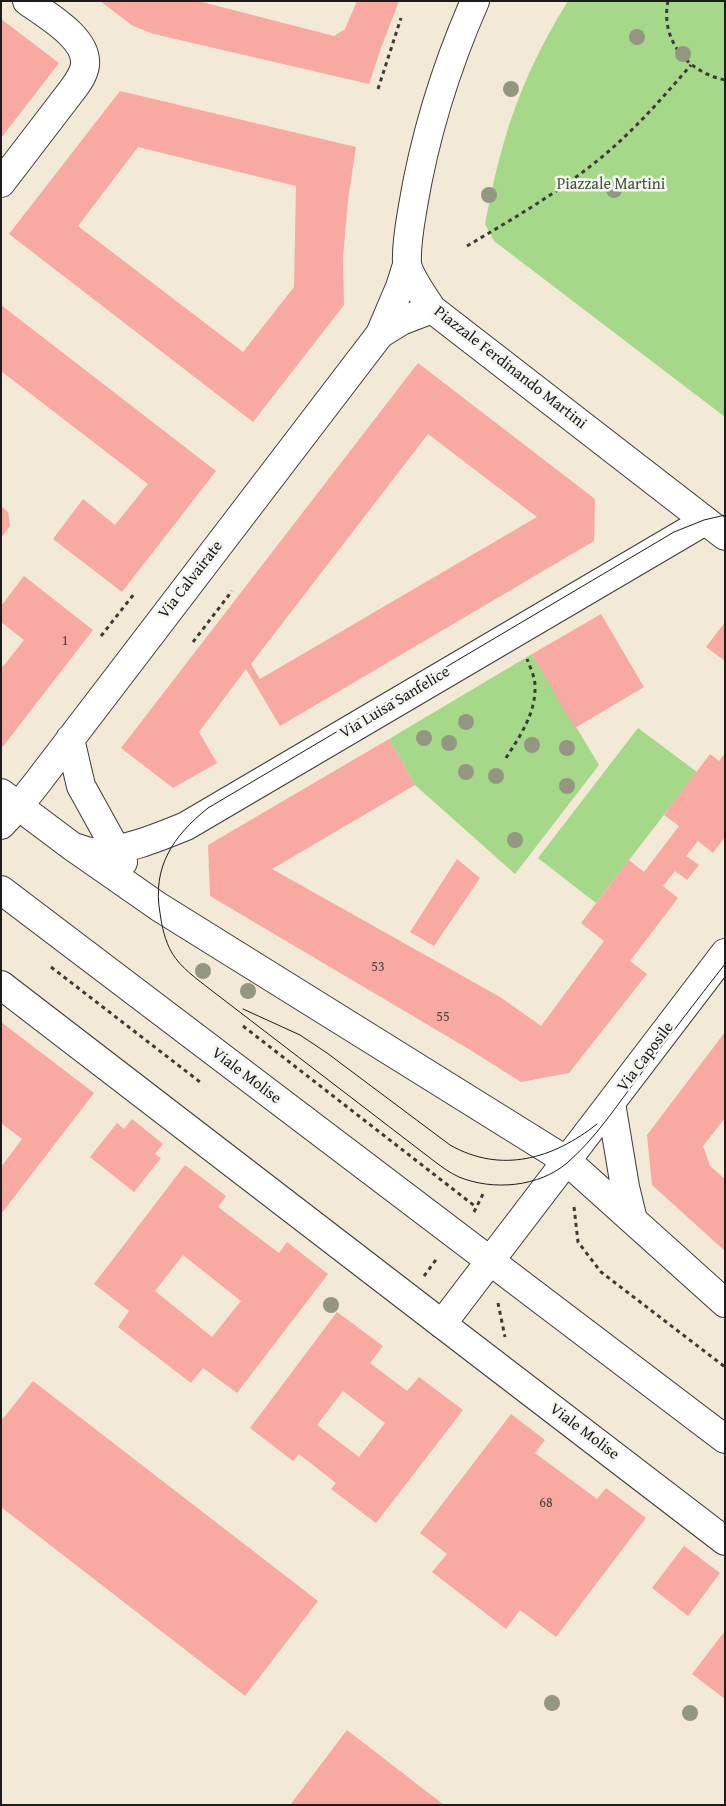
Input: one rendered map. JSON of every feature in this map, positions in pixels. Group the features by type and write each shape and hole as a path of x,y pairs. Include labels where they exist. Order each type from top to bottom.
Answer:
{"street":[{"path":"1,183 73,89 82,76 85,64 84,52 79,42 27,1"},
{"path":"407,265 410,227 417,183 430,123 443,80 475,1"},
{"name":"Piazzale Ferdinando Martini","path":"407,265 421,293 432,309 715,528"},
{"name":"Via Calvairate","path":"7,808 70,739 380,334 407,265"},
{"name":"Via Calvairate","path":"380,334 400,321 432,309"},
{"name":"Via Luisa Sanfelice","path":"73,847 92,852 116,848 164,835 186,826 715,528"},
{"path":"70,739 81,786 135,884 158,907"},
{"path":"7,808 73,847 158,907 567,1161 725,1303"},
{"name":"Viale Molise","path":"1,890 725,1439"},
{"name":"Via Caposile","path":"567,1161 725,953"},
{"name":"Viale Molise","path":"1,985 725,1541"},
{"path":"611,1103 626,1196 633,1220"},
{"path":"442,1324 567,1161"}],"path":[{"path":"668,1 666,10 669,31 678,50 691,65 707,75 725,80"},
{"path":"378,88 401,18"},
{"path":"467,246 522,214 578,176 610,150 652,110 691,65"},
{"path":"193,642 232,591"},
{"path":"101,636 134,594"},
{"path":"506,758 521,735 532,710 535,684 523,652"},
{"name":"Viale Molise","path":"47,964 200,1082"},
{"path":"243,1026 476,1207"},
{"path":"567,1161 578,1242 601,1272 725,1367"},
{"path":"474,1212 484,1192"},
{"path":"422,1279 439,1257"}],"green space":[{"name":"Piazzale Martini","path":"568,1 725,1 725,417 494,241 485,224 497,167 521,91 547,36"},
{"path":"532,654 599,765 515,874 415,785 389,739"},
{"path":"638,728 697,772 596,903 538,858"}],"building":[{"path":"100,1 198,1 334,36 345,29 357,1 399,1 369,84 154,34 133,26"},
{"path":"1,19 59,63 1,138"},
{"path":"120,91 356,147 348,200 343,258 344,305 253,422 9,234","holes":["138,147 296,186 294,287 243,352 78,226"]},
{"path":"1,305 216,471 122,592 53,539 83,499 115,525 148,484 1,371"},
{"path":"418,363 595,499 594,541 280,726 246,669 199,732 217,763 173,788 121,748","holes":["428,434 537,517 260,679 251,664"]},
{"path":"1,506 8,512 10,526 1,538"},
{"path":"24,576 93,630 1,749 1,669 24,640 1,622 1,606"},
{"path":"601,614 644,687 575,728 532,654"},
{"path":"725,622 725,661 706,647"},
{"path":"389,739 415,785 272,869 500,997 541,1026 604,941 581,923 629,860 644,872 679,826 664,815 710,754 719,761 725,753 725,837 713,853 698,841 686,856 699,865 687,880 675,871 663,886 678,898 630,961 647,974 569,1073 521,1082 210,896 208,845"},
{"path":"457,859 480,878 434,946 410,932"},
{"path":"1,1022 94,1093 1,1214 1,1167 22,1139 1,1123"},
{"path":"725,1032 725,1118 703,1146 710,1166 725,1179 725,1251 652,1185 647,1135"},
{"path":"132,1119 163,1144 155,1154 161,1158 134,1192 90,1157 117,1123 124,1129"},
{"path":"185,1165 226,1196 218,1207 279,1253 287,1242 328,1274 237,1393 203,1368 191,1383 118,1327 129,1311 94,1284","holes":["183,1255 241,1301 212,1337 155,1291"]},
{"path":"337,1312 383,1346 370,1363 407,1391 419,1377 463,1410 376,1523 331,1489 336,1483 299,1454 293,1461 250,1428","holes":["343,1391 385,1423 359,1457 317,1425"]},
{"path":"33,1381 318,1601 245,1696 1,1507 1,1421"},
{"path":"511,1414 545,1440 535,1453 597,1499 606,1488 646,1518 556,1637 520,1610 506,1629 432,1572 447,1554 420,1533"},
{"path":"684,1546 720,1573 688,1616 652,1588"},
{"path":"725,1631 725,1699 692,1674"},
{"path":"347,1730 444,1805 290,1805"}],"tram line":[{"path":"725,515 704,520 674,532 208,808 175,841 162,867 158,896 167,944 180,964 190,973 443,1168 459,1177 486,1184 501,1185 529,1182 556,1171 578,1153 606,1121 725,964"},
{"path":"243,1009 300,1035 450,1145 469,1154 488,1159 507,1160 545,1154 563,1146 597,1124"}]}
